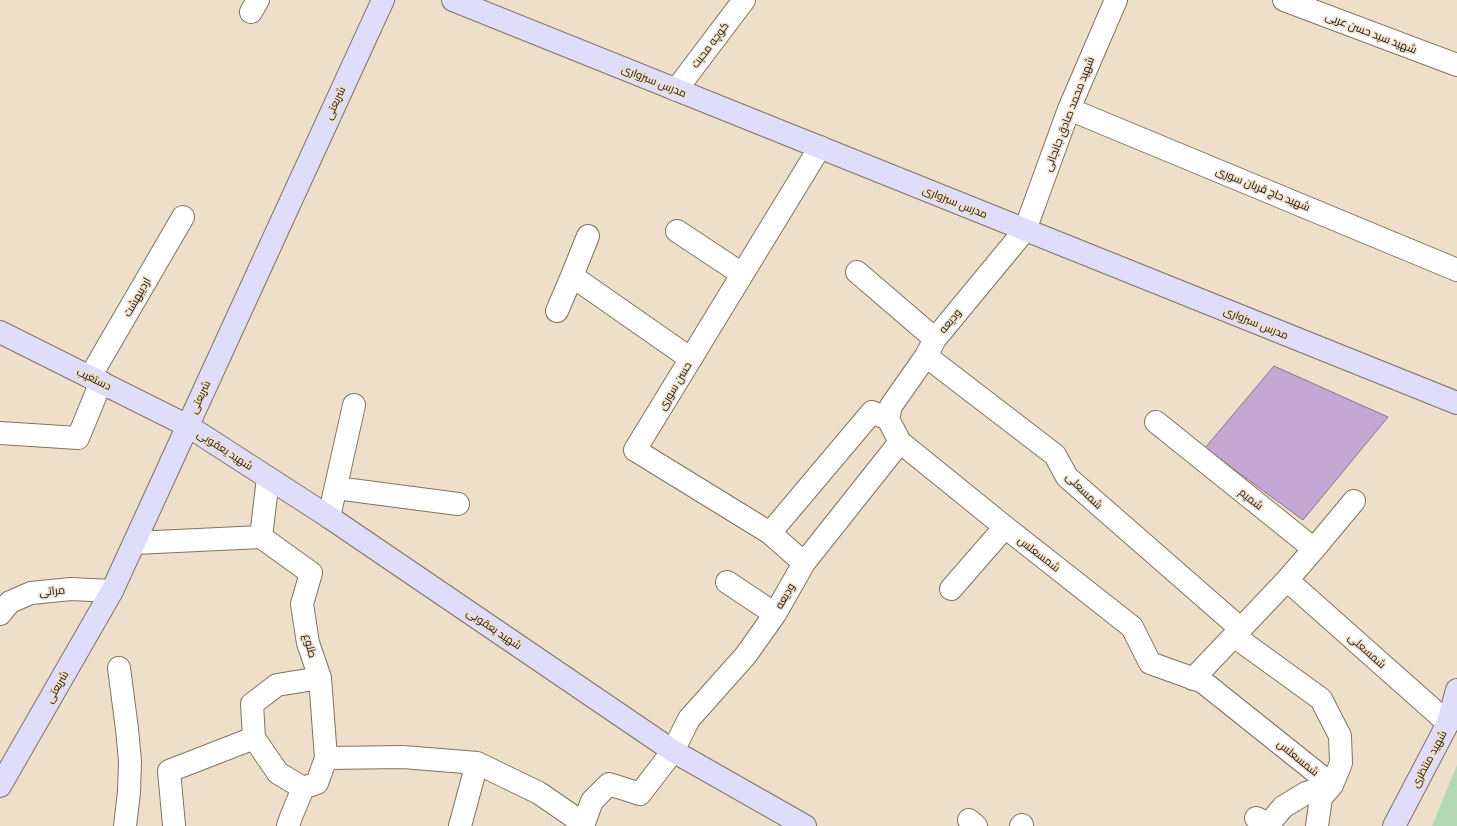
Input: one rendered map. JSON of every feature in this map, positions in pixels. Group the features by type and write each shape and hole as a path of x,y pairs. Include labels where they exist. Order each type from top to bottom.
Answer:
{"main road":[{"name":"شریعتی","path":"0,786 112,591 383,0"},
{"name":"مدرس سبزواری","path":"453,0 1457,403"},
{"name":"دستغیب","path":"0,332 188,426"},
{"name":"شهید یعقوبی","path":"188,426 329,517 673,750 805,826"},
{"name":"شهید منتظری","path":"1394,826 1448,723 1457,690"}],"street":[{"name":"کوچه محبت","path":"676,90 744,0"},
{"name":"شهید محمد صادق جانجانی","path":"1025,230 1069,109 1116,0"},
{"name":"شهید سید حسن عربی","path":"1284,0 1457,65"},
{"name":"شهید حاج قربان سوری","path":"1069,109 1457,270"},
{"name":"حسن سوری","path":"804,564 770,533 635,450 820,148"},
{"name":"اردیبهشت","path":"0,433 78,438 96,380 183,217"},
{"name":"ودیعه","path":"888,419 891,406 931,348 1025,230"},
{"path":"677,231 742,274"},
{"path":"557,311 588,236"},
{"name":"شمسعلی","path":"857,272 931,348 1055,455 1067,477 1237,633 1321,699 1340,736 1341,763 1332,785 1321,798 1317,826"},
{"path":"572,276 691,359"},
{"path":"329,517 354,405"},
{"path":"770,533 872,412 888,419"},
{"name":"شمسعلس","path":"888,419 900,442 1004,527 1132,627 1150,662 1203,682 1332,785"},
{"name":"شمیم","path":"1156,422 1314,549"},
{"name":"ودیعه","path":"584,825 592,801 609,784 640,794 673,750 689,719 746,655 775,614 804,564 900,442"},
{"path":"135,543 261,537 268,478"},
{"path":"336,488 458,504"},
{"path":"1193,678 1287,580 1354,501"},
{"path":"951,589 1004,527"},
{"name":"طلوع","path":"261,537 311,574 302,604 308,643 320,678 326,758 316,784 303,788"},
{"name":"شمسعلی","path":"1287,580 1448,723"},
{"path":"727,582 775,614"},
{"name":"مراتی","path":"0,614 10,602 31,593 71,589 112,591"},
{"path":"119,668 130,761 126,826"},
{"path":"288,826 303,788 278,773 254,738 252,704 277,684 320,678"},
{"path":"171,826 169,771 254,738"},
{"path":"326,758 403,757 477,763 539,793 584,825"},
{"path":"460,826 477,763"},
{"path":"1256,818 1269,824 1283,808 1306,793 1332,785"}],"green space":[{"path":"1457,765 1457,826 1432,826"}],"building":[{"path":"1274,366 1388,417 1303,520 1205,448"}]}
